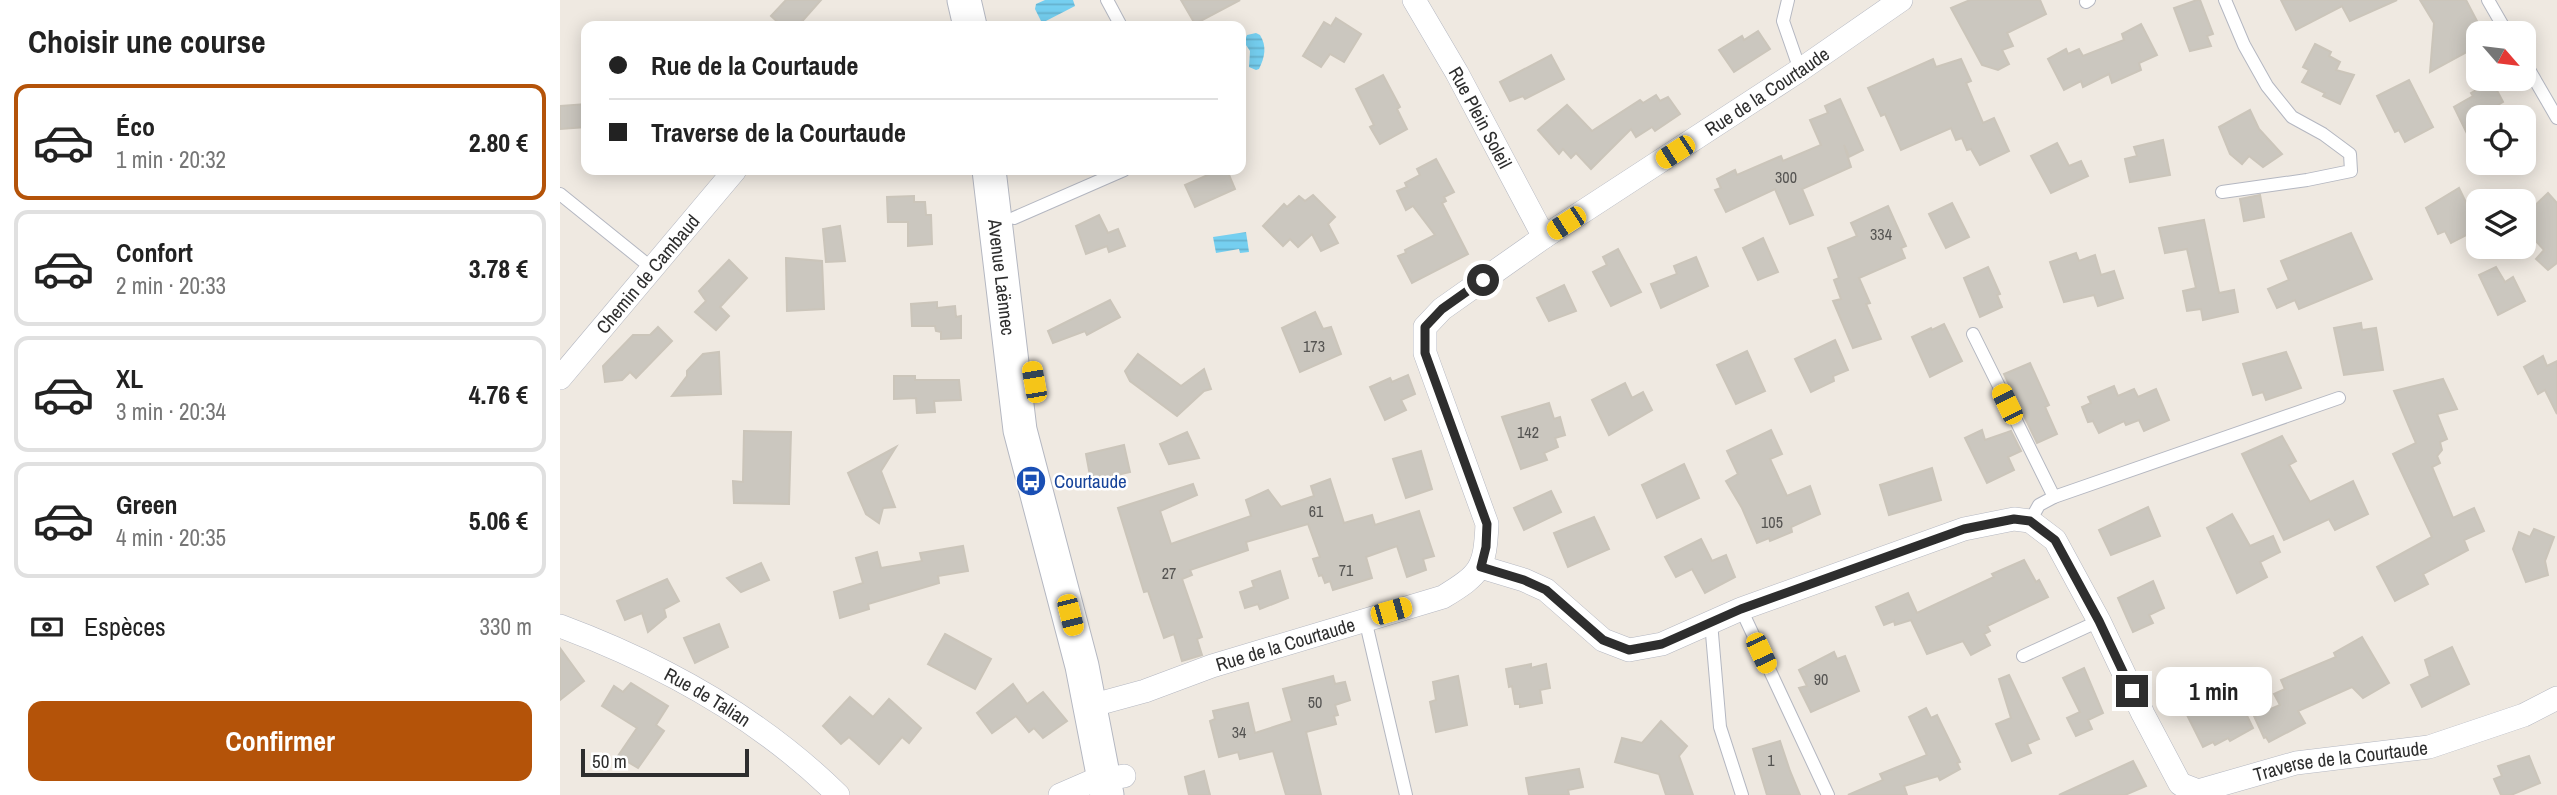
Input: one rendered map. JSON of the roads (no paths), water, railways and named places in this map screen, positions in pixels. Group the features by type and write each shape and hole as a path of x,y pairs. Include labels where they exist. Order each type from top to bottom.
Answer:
{"main road":[{"path":"964,0 969,21"},
{"path":"982,0 986,21"},
{"name":"Avenue Laënnec","path":"990,175 1020,430 1031,481 1099,703"},
{"name":"Avenue Laënnec","path":"1010,175 1028,345 1045,441 1090,612 1099,703 1115,786"}],"street":[{"name":"Rue Plein Soleil","path":"1414,0 1457,73 1544,237"},
{"name":"Rue de la Courtaude","path":"1099,703 1144,691 1212,666 1364,619 1443,597 1468,582 1481,567 1486,547 1487,524 1425,353 1425,327 1442,309 1544,237 1800,70 1900,0"},
{"name":"Chemin de Cambaud","path":"560,378 731,175"},
{"path":"1481,567 1546,590 1603,640 1629,650 1662,644 1741,609 1964,529 2014,519 2030,521"},
{"name":"Traverse de la Courtaude","path":"2030,521 2055,540 2099,621 2143,714 2187,791 2296,763 2429,747 2525,715 2557,698"},
{"name":"Rue de Talian","path":"560,626 646,663 718,701 770,736 838,795"},
{"path":"1060,795 1090,782 1115,786"}],"lane":[{"path":"1107,0 1118,21"},
{"path":"1788,0 1783,21 1800,70"},
{"path":"2222,192 2307,180 2351,170 2350,154 2323,134 2292,117 2267,86 2244,45 2225,0"},
{"path":"2488,0 2500,21"},
{"path":"2536,82 2557,118"},
{"path":"1014,218 1113,175"},
{"path":"560,194 653,269"},
{"path":"1973,334 2054,497"},
{"path":"2030,521 2039,505 2054,497 2339,398"},
{"path":"1741,609 1828,795"},
{"path":"1364,619 1406,795"},
{"path":"2023,656 2099,621"},
{"path":"1711,622 1720,727 1742,795"}],"water":[{"path":"1045,0 1073,0 1075,6 1041,21 1035,9 1036,4"},
{"path":"1256,33 1264,43 1261,65 1256,70 1249,67 1247,35"},
{"path":"1246,232 1249,252 1240,253 1239,249 1216,253 1213,237"}],"place":[{"name":"Courtaude","path":"1031,481"}]}
